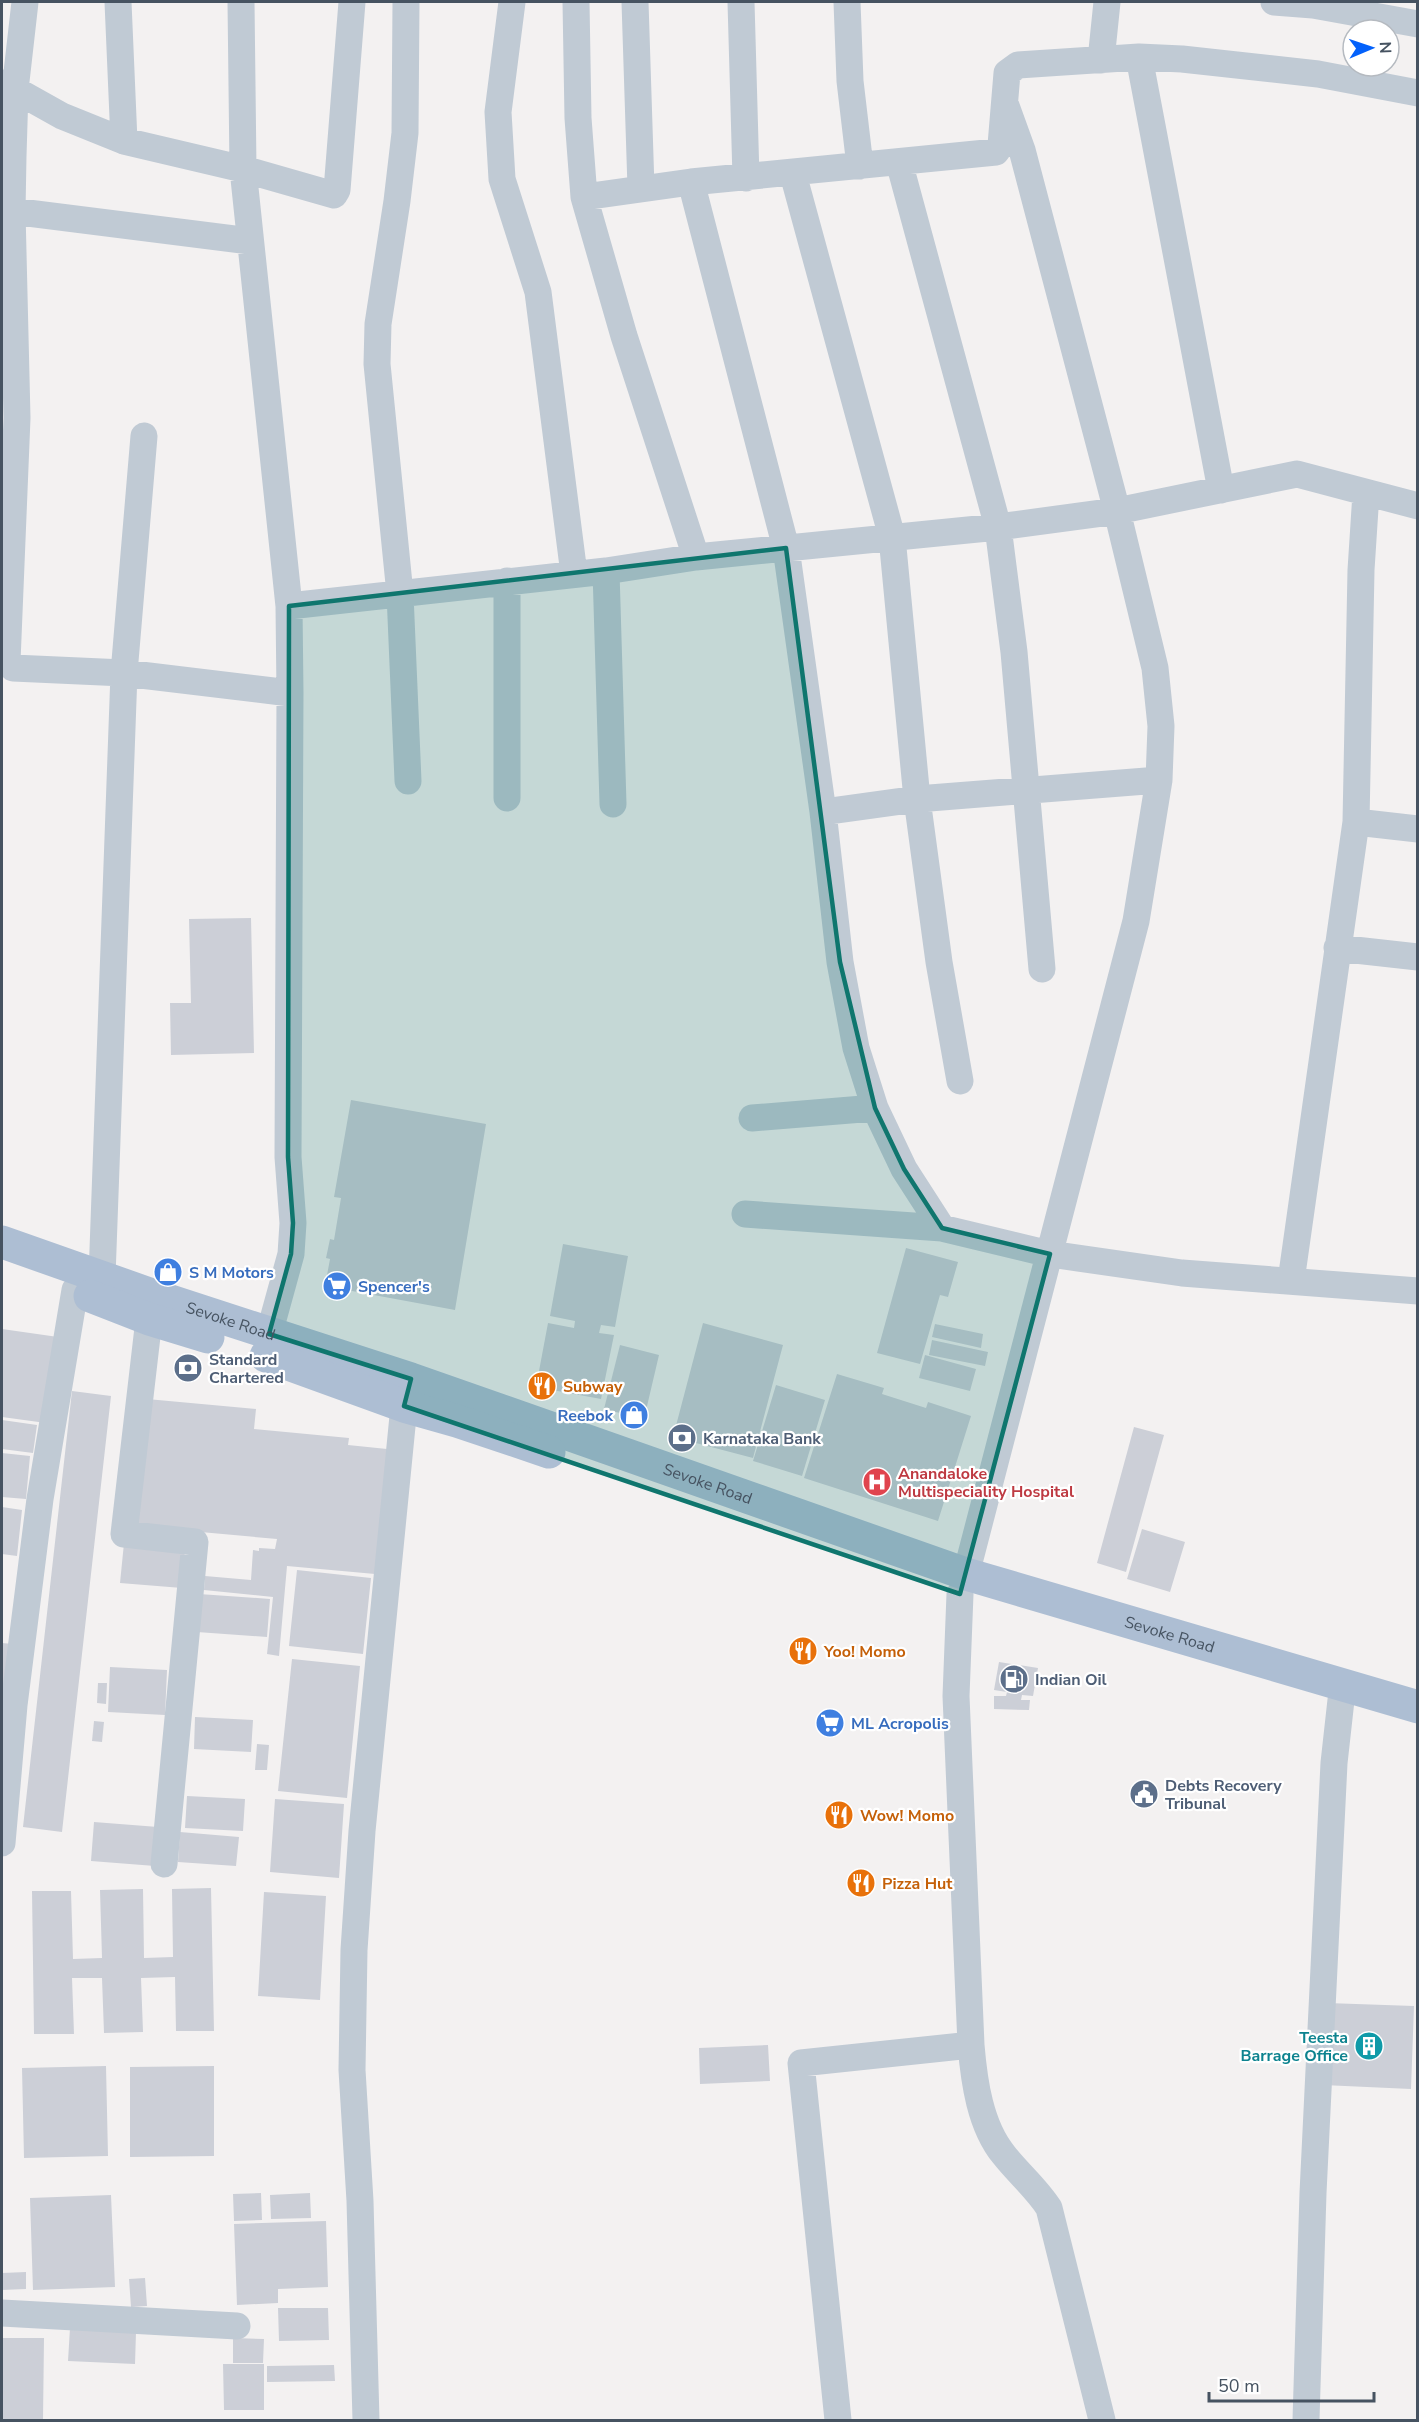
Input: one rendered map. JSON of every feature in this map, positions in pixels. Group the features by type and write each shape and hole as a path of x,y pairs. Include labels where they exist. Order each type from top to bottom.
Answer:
{"main road":[{"name":"Sevoke Road","path":"2,1242 88,1284 148,1319 459,1409 963,1584 1341,1700 1418,1726"},
{"name":"Sevoke Road","path":"2,1266 88,1284 269,1334 408,1393"},
{"name":"Sevoke Road","path":"963,1584 1418,1707"}],"street":[{"path":"25,2 8,86 17,418 7,662 13,668 124,673 290,693"},
{"path":"118,2 124,141"},
{"path":"241,2 243,169 289,606 288,1157 293,1223 291,1254 269,1334"},
{"path":"8,86 62,116 124,141 243,169 329,195 336,194 352,2"},
{"path":"406,2 405,133 398,201 378,324 377,364 399,594 408,781"},
{"path":"512,2 498,112 502,179 538,292 574,574"},
{"path":"576,2 578,118 584,197 624,336 696,557"},
{"path":"635,2 641,188"},
{"path":"741,2 746,178"},
{"path":"847,2 850,81 860,166"},
{"path":"1101,60 1107,2"},
{"path":"1274,2 1313,5 1418,24"},
{"path":"584,197 691,182 793,174 996,152 1001,145 1008,73 1013,67 1139,57 1318,74 1418,93"},
{"path":"1139,57 1221,490"},
{"path":"1005,103 1022,150 1117,511 1155,668 1161,726 1159,780 1136,921 963,1584 956,1696 971,2044 977,2089 992,2133 1002,2153 1050,2208 1102,2421"},
{"path":"899,162 998,527 1014,652 1042,969"},
{"path":"793,174 892,537 917,799 939,962 960,1082"},
{"path":"691,182 786,548 823,812 840,962 856,1048 874,1108 904,1169 942,1228"},
{"path":"12,211 250,241"},
{"path":"2,1843 15,1705 39,1499 88,1284 124,673 144,436"},
{"path":"289,606 606,571 696,557 998,527 1117,511 1298,474 1418,506"},
{"path":"1291,1281 1356,822 1361,570 1366,493"},
{"path":"606,571 613,804"},
{"path":"507,581 507,798"},
{"path":"823,812 917,799 1159,780"},
{"path":"1356,822 1418,829"},
{"path":"1337,948 1418,957"},
{"path":"752,1118 874,1108"},
{"path":"745,1214 942,1228 1050,1254 1182,1274 1418,1291"},
{"path":"148,1319 124,1534 195,1542 164,1864"},
{"path":"366,2421 360,2201 351,2070 354,1950 363,1819 408,1393"},
{"path":"1306,2421 1313,2193 1330,1834 1334,1763 1341,1700"},
{"path":"838,2421 801,2063 971,2044"},
{"path":"2,2313 237,2326"}],"highlighted area":[{"path":"786,548 840,962 875,1108 904,1169 942,1228 1050,1254 960,1594 404,1406 411,1379 269,1334 291,1254 293,1223 288,1157 289,606"}],"building":[{"path":"251,918 254,1053 171,1055 170,1003 191,1003 189,919"},
{"path":"351,1100 486,1124 455,1310 325,1286 330,1259 326,1258 330,1239 334,1240 341,1198 334,1197"},
{"path":"563,1244 628,1256 615,1327 601,1325 599,1333 614,1335 601,1399 536,1387 548,1323 574,1328 575,1321 550,1316"},
{"path":"906,1248 958,1262 948,1297 940,1295 920,1364 877,1353"},
{"path":"703,1323 783,1345 753,1458 673,1437"},
{"path":"935,1324 983,1334 981,1348 932,1337"},
{"path":"2,1329 58,1337 46,1423 2,1417"},
{"path":"932,1340 988,1352 985,1366 929,1355"},
{"path":"620,1345 659,1355 644,1419 604,1409"},
{"path":"925,1355 976,1369 970,1391 919,1378"},
{"path":"837,1374 884,1388 882,1394 926,1408 928,1402 971,1416 938,1521 804,1478"},
{"path":"776,1385 825,1400 802,1476 753,1461"},
{"path":"72,1391 111,1396 62,1832 23,1827"},
{"path":"147,1399 256,1409 254,1429 349,1438 348,1445 387,1449 375,1574 287,1566 279,1656 267,1654 273,1597 204,1590 205,1576 251,1580 253,1550 275,1549 277,1539 134,1526"},
{"path":"2,1420 37,1425 33,1453 2,1449"},
{"path":"1134,1427 1164,1435 1126,1572 1097,1563"},
{"path":"2,1453 30,1456 26,1499 2,1497"},
{"path":"2,1507 22,1510 17,1556 2,1554"},
{"path":"1142,1529 1185,1542 1170,1592 1127,1579"},
{"path":"124,1543 185,1549 182,1588 120,1583"},
{"path":"297,1570 371,1578 363,1654 289,1646"},
{"path":"199,1594 270,1599 267,1637 197,1632"},
{"path":"2,1643 13,1644 2,1702"},
{"path":"292,1659 360,1666 347,1798 278,1791"},
{"path":"999,1662 1038,1668 1033,1696 1022,1695 1021,1700 1030,1700 1029,1710 994,1709 994,1696 1006,1696 1007,1692 994,1690"},
{"path":"110,1667 167,1670 165,1715 108,1712"},
{"path":"98,1683 107,1683 106,1704 97,1703"},
{"path":"195,1717 253,1720 251,1752 194,1749"},
{"path":"94,1721 104,1722 102,1742 92,1741"},
{"path":"257,1744 269,1745 267,1770 255,1770"},
{"path":"187,1796 245,1799 243,1831 185,1828"},
{"path":"275,1799 344,1804 339,1878 270,1872"},
{"path":"94,1822 158,1827 155,1866 91,1861"},
{"path":"180,1832 239,1837 236,1866 178,1862"},
{"path":"211,1888 214,2031 176,2031 175,1977 141,1978 143,2032 104,2033 102,1978 72,1978 74,2034 34,2034 32,1891 71,1891 73,1959 102,1958 100,1890 143,1889 144,1958 173,1957 172,1889"},
{"path":"264,1892 326,1896 320,2000 258,1996"},
{"name":"Teesta Barrage Office","path":"1327,2003 1414,2006 1411,2089 1323,2085"},
{"path":"768,2045 770,2081 700,2084 699,2048"},
{"path":"106,2066 108,2156 24,2158 22,2068"},
{"path":"214,2066 214,2156 130,2157 130,2067"},
{"path":"261,2193 262,2220 234,2221 233,2194"},
{"path":"310,2193 311,2218 271,2219 270,2195"},
{"path":"111,2195 115,2287 33,2290 30,2198"},
{"path":"326,2221 328,2287 278,2289 278,2303 237,2305 234,2224"},
{"path":"26,2272 26,2289 2,2290 2,2273"},
{"path":"145,2278 147,2306 131,2307 129,2279"},
{"path":"278,2308 328,2308 329,2340 279,2341"},
{"path":"70,2328 136,2332 135,2364 68,2361"},
{"path":"2,2338 44,2338 43,2420 2,2420"},
{"path":"233,2338 264,2339 263,2363 233,2363"},
{"path":"223,2364 264,2364 264,2410 224,2410"},
{"path":"334,2365 335,2381 267,2382 267,2366"}],"place":[{"name":"S M Motors","path":"168,1272"},
{"name":"Spencer's","path":"337,1286"},
{"name":"Standard Chartered","path":"188,1368"},
{"name":"Subway","path":"542,1386"},
{"name":"Reebok","path":"634,1415"},
{"name":"Karnataka Bank","path":"682,1438"},
{"name":"Anandaloke Multispeciality Hospital","path":"877,1482"},
{"name":"Yoo! Momo","path":"803,1651"},
{"name":"Indian Oil","path":"1014,1679"},
{"name":"ML Acropolis","path":"830,1723"},
{"name":"Debts Recovery Tribunal","path":"1144,1794"},
{"name":"Wow! Momo","path":"839,1815"},
{"name":"Pizza Hut","path":"861,1883"},
{"name":"Teesta Barrage Office","path":"1369,2046"}]}
